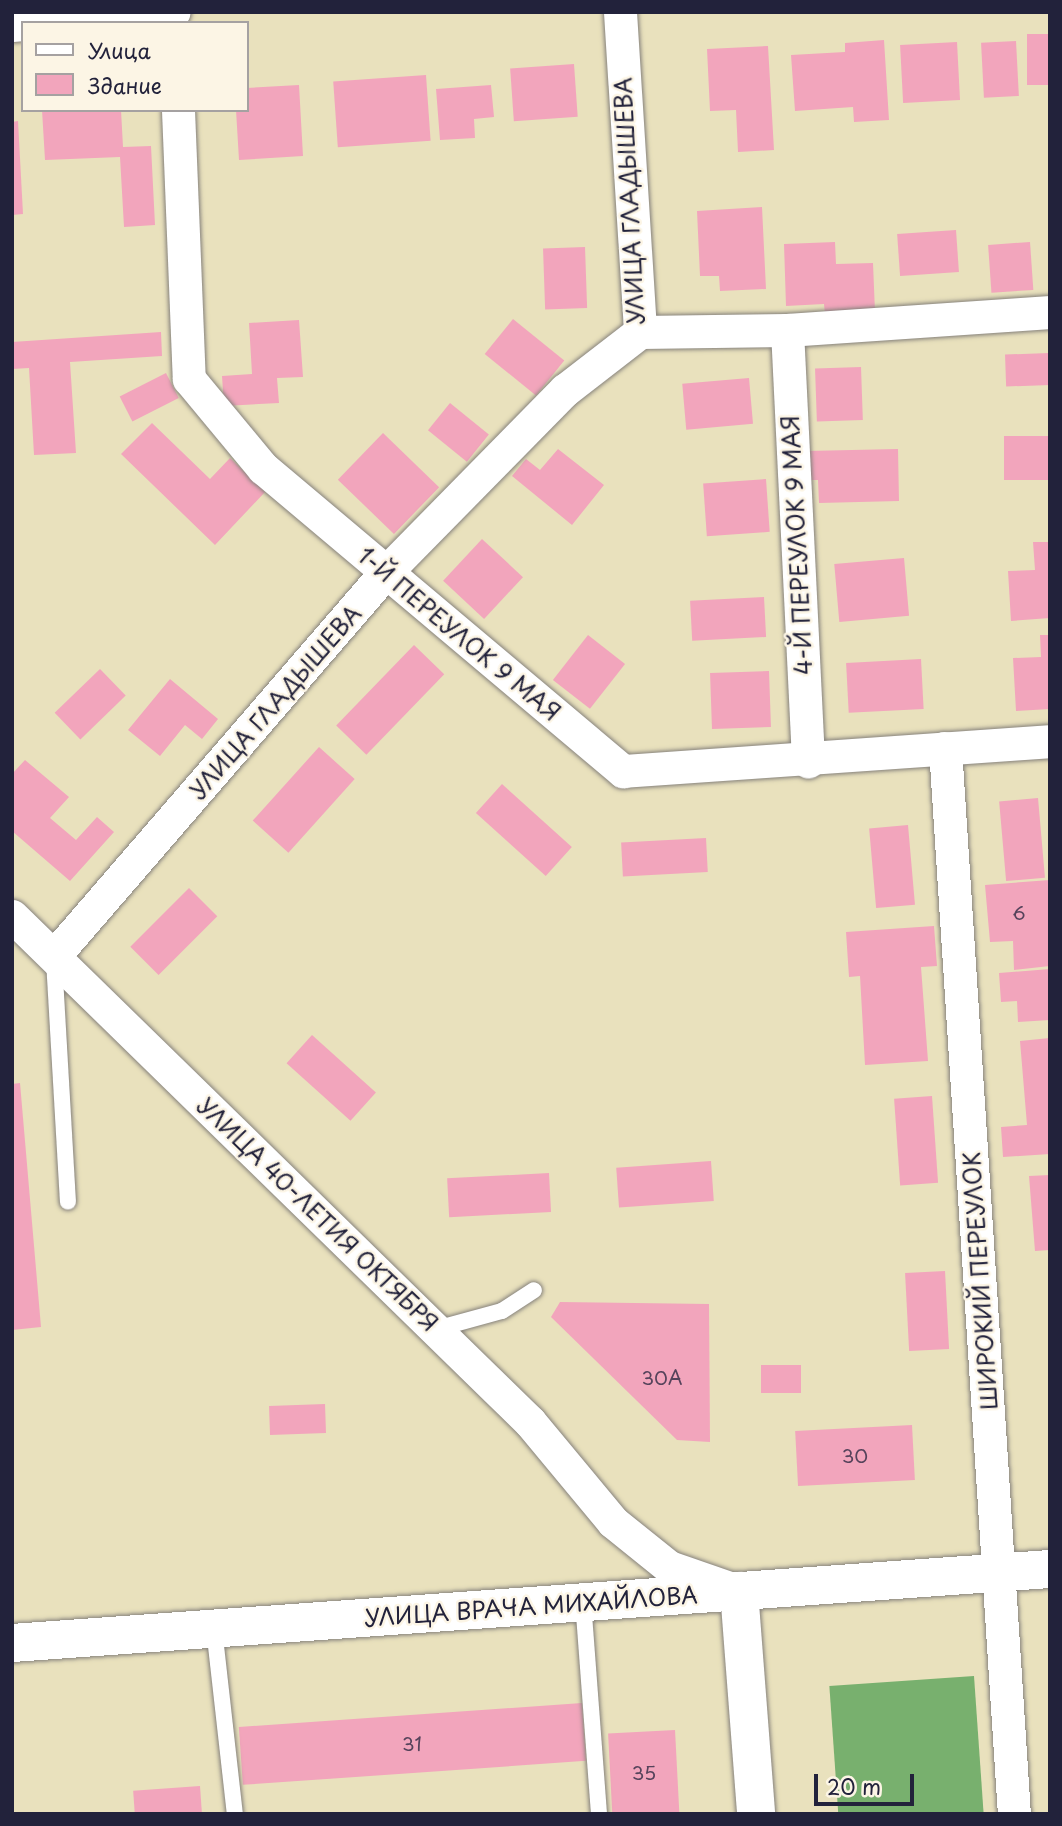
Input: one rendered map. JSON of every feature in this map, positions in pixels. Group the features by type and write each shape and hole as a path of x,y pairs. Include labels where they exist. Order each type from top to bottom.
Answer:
{"main road":[{"name":"УЛИЦА ВРАЧА МИХАЙЛОВА","path":"12,1643 1050,1569"},
{"path":"739,1591 756,1814"}],"street":[{"path":"66,21 174,12"},
{"name":"УЛИЦА ГЛАДЫШЕВА","path":"54,956 385,573 565,390 639,332 620,12"},
{"name":"1-Й ПЕРЕУЛОК 9 МАЯ","path":"178,112 189,379 263,468 623,771 808,761 1050,741"},
{"path":"639,332 787,330 1050,312"},
{"name":"4-Й ПЕРЕУЛОК 9 МАЯ","path":"787,330 808,761"},
{"name":"ШИРОКИЙ ПЕРЕУЛОК","path":"945,748 1014,1814"},
{"name":"УЛИЦА 40-ЛЕТИЯ ОКТЯБРЯ","path":"12,916 530,1422 613,1522 669,1567 739,1591"}],"lane":[{"path":"54,956 68,1202"},
{"path":"436,1329 502,1311 534,1290"},
{"path":"583,1601 599,1814"},
{"path":"214,1628 235,1814"}],"green space":[{"path":"974,1676 984,1814 838,1814 829,1686"}],"building":[{"path":"1027,34 1050,34 1050,85 1027,85"},
{"path":"884,40 889,120 854,122 853,107 795,111 791,55 845,52 845,43"},
{"path":"1016,41 1019,96 984,98 981,43"},
{"path":"957,42 960,100 903,103 900,45"},
{"path":"768,46 774,150 738,152 736,110 710,111 707,49"},
{"path":"574,64 578,117 514,121 510,68"},
{"path":"426,75 431,141 338,147 333,81"},
{"path":"299,85 303,156 239,160 236,112 248,112 248,88"},
{"path":"491,85 494,117 474,119 475,138 440,140 436,89"},
{"path":"42,112 121,112 123,147 151,146 155,225 124,227 120,157 45,160"},
{"path":"18,121 23,214 12,215 12,122"},
{"path":"762,207 766,289 720,291 719,276 700,276 697,211"},
{"path":"956,230 959,272 900,276 897,234"},
{"path":"835,242 836,264 873,263 875,312 825,315 824,304 786,306 784,244"},
{"path":"1030,242 1033,290 991,293 988,245"},
{"path":"585,247 587,308 545,309 543,248"},
{"path":"513,319 564,361 536,396 485,354"},
{"path":"299,320 303,377 277,378 279,403 224,406 222,376 252,374 249,323"},
{"path":"161,332 162,356 70,362 76,453 34,455 29,368 12,369 12,342"},
{"path":"1049,353 1050,385 1006,387 1005,355"},
{"path":"861,367 863,420 817,422 815,369"},
{"path":"166,373 179,398 132,422 120,397"},
{"path":"749,378 753,424 686,430 682,384"},
{"path":"450,403 489,434 467,462 428,430"},
{"path":"152,423 210,479 230,458 265,492 215,545 121,454"},
{"path":"383,433 439,487 394,534 338,480"},
{"path":"1004,436 1050,436 1050,480 1004,480"},
{"path":"558,449 604,485 572,525 512,476 526,459 540,470"},
{"path":"898,449 899,501 819,503 818,480 806,480 806,451"},
{"path":"766,479 770,532 707,536 703,483"},
{"path":"482,539 523,577 484,619 443,581"},
{"path":"1033,542 1050,542 1050,618 1011,621 1008,571 1035,570"},
{"path":"904,558 909,616 839,622 834,564"},
{"path":"764,597 766,637 692,641 690,601"},
{"path":"588,635 625,664 590,709 553,680"},
{"path":"1040,635 1050,635 1050,709 1016,711 1013,658 1041,657"},
{"path":"414,645 444,674 366,755 336,726"},
{"path":"921,659 924,709 849,713 846,663"},
{"path":"100,669 126,696 80,739 55,713"},
{"path":"769,671 771,727 712,729 710,673"},
{"path":"170,679 218,719 202,739 185,725 160,756 128,730"},
{"path":"319,747 355,779 288,853 253,821"},
{"path":"25,760 69,797 50,818 76,840 97,817 114,832 70,881 12,831 12,774"},
{"path":"502,784 572,847 546,876 476,813"},
{"path":"1038,798 1045,878 1006,881 999,801"},
{"path":"908,825 915,905 876,908 869,828"},
{"path":"706,838 708,872 623,876 621,842"},
{"path":"1050,880 1050,966 1014,970 1013,941 990,942 985,885"},
{"path":"189,888 217,916 159,975 130,947"},
{"path":"934,926 937,966 921,967 928,1061 865,1065 860,976 849,977 846,932"},
{"path":"1050,969 1050,1020 1018,1022 1017,1001 1001,1002 999,973"},
{"path":"312,1035 376,1093 350,1121 287,1063"},
{"path":"1050,1038 1050,1154 1003,1157 1001,1127 1027,1125 1020,1041"},
{"path":"20,1083 41,1327 12,1330 12,1084"},
{"path":"932,1096 938,1183 900,1185 894,1099"},
{"path":"711,1161 714,1201 619,1208 616,1168"},
{"path":"549,1173 551,1212 449,1217 447,1178"},
{"path":"1050,1175 1050,1250 1035,1251 1029,1176"},
{"path":"945,1271 949,1349 909,1351 905,1273"},
{"path":"560,1302 709,1304 710,1442 677,1440 551,1317"},
{"path":"761,1365 801,1365 801,1393 761,1393"},
{"path":"325,1404 326,1433 270,1435 269,1406"},
{"path":"912,1425 915,1480 798,1486 795,1431"},
{"path":"582,1703 586,1761 243,1785 239,1727"},
{"path":"675,1730 679,1814 612,1814 608,1734"},
{"path":"200,1786 202,1814 135,1814 133,1791"}]}
